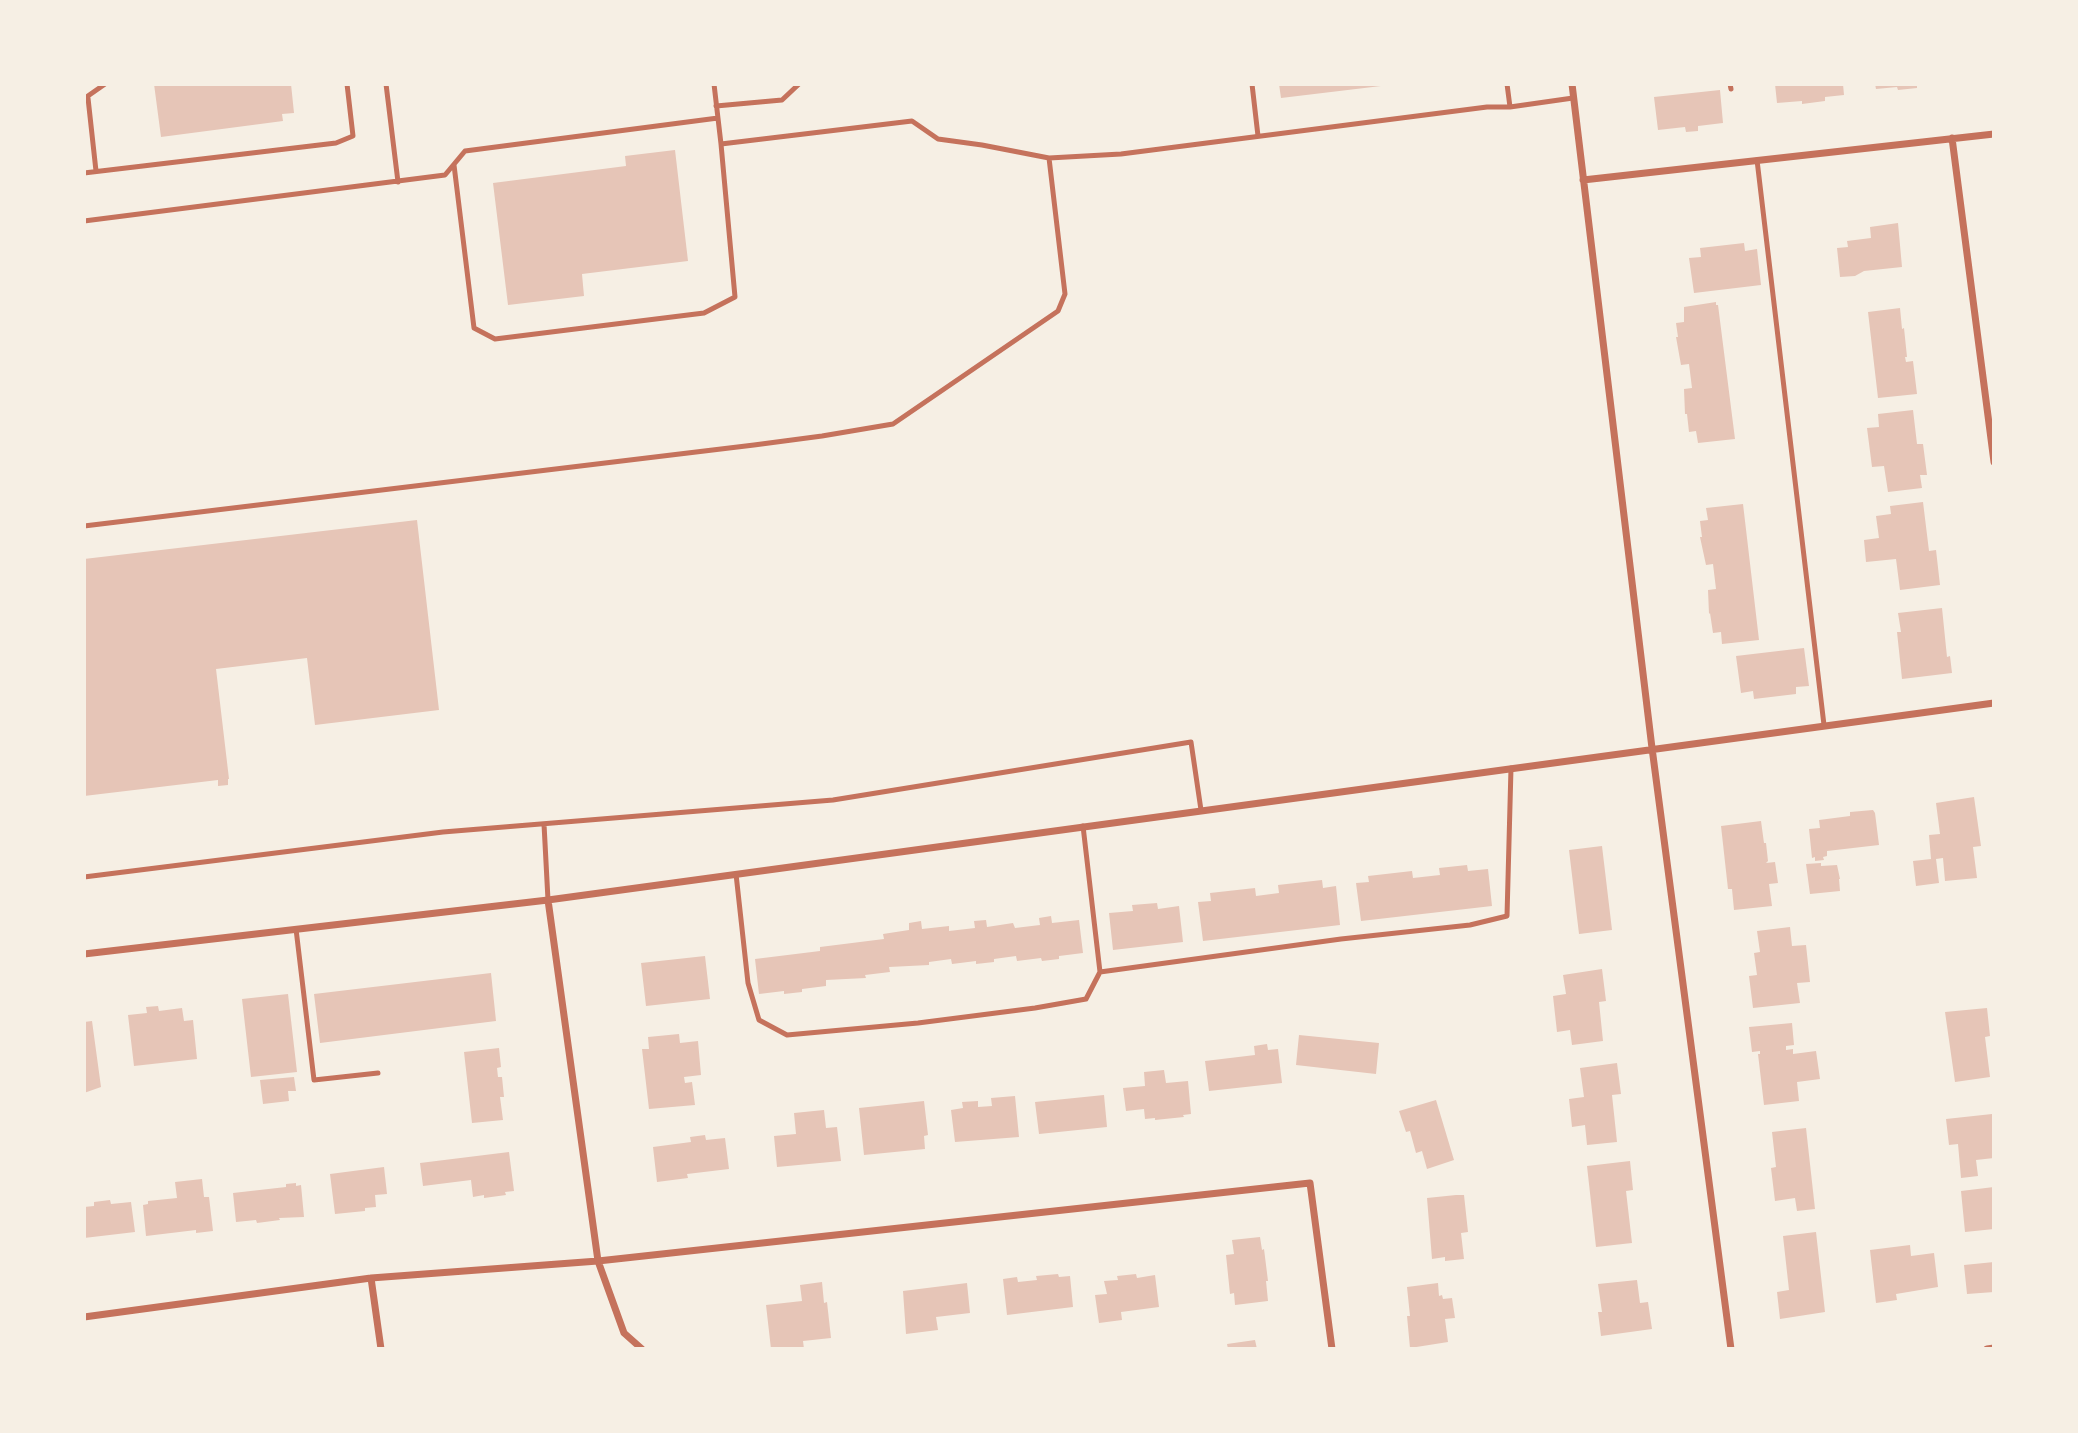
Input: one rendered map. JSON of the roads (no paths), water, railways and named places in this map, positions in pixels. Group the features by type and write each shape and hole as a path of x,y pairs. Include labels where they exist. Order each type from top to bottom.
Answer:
{"street":[{"path":"1572,84 1652,748 1731,1349"},
{"path":"1583,180 1994,134"},
{"path":"1952,138 1994,463"},
{"path":"84,954 548,900 1994,703"},
{"path":"548,900 598,1261 624,1333 642,1349"},
{"path":"84,1317 371,1278 598,1261 1310,1183 1332,1349"},
{"path":"371,1278 381,1349"},
{"path":"1987,1349 1994,1348"}],"lane":[{"path":"96,171 86,98 105,84"},
{"path":"84,173 335,143 353,136 346,84"},
{"path":"386,84 398,182"},
{"path":"454,164 474,328 495,339 704,313 736,297 714,84"},
{"path":"716,106 782,100 799,84"},
{"path":"1252,84 1258,136"},
{"path":"1507,84 1510,107"},
{"path":"721,144 912,121 938,139 1049,158 1121,154 1573,98"},
{"path":"84,220 398,182 445,174 465,151 718,118"},
{"path":"84,526 822,436 893,424 1058,311 1065,294 1049,158"},
{"path":"1757,160 1824,725"},
{"path":"84,877 443,832 833,800 1191,742 1201,810"},
{"path":"1100,972 1303,944 1469,925 1507,916 1511,768"},
{"path":"544,824 548,900"},
{"path":"736,874 748,983 759,1020 787,1035 1035,1009 1086,999 1100,972 1083,826"},
{"path":"296,929 314,1080 377,1073"}]}
